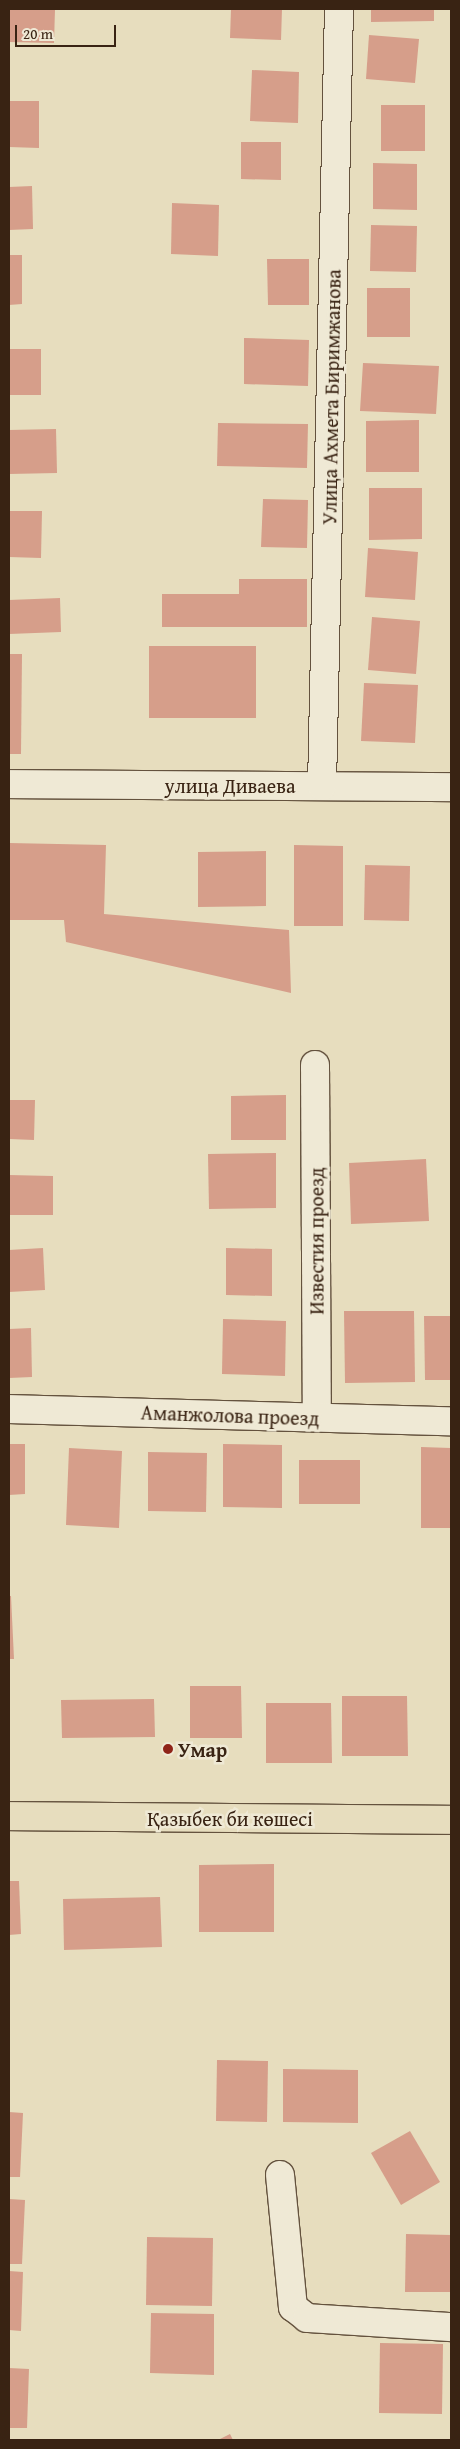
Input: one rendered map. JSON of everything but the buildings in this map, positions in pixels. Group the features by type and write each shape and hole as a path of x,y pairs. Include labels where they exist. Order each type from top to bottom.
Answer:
{"main road":[{"name":"Қазыбек би көшесі","path":"9,1816 451,1820"}],"street":[{"name":"Улица Ахмета Биримжанова","path":"322,786 339,9"},
{"name":"улица Диваева","path":"9,784 451,786"},
{"name":"Известия проезд","path":"315,1065 317,1418"},
{"name":"Аманжолова проезд","path":"9,1409 451,1421"},
{"path":"280,2175 293,2307 307,2318 451,2327"}],"place":[{"name":"Умар","path":"168,1749"}]}
